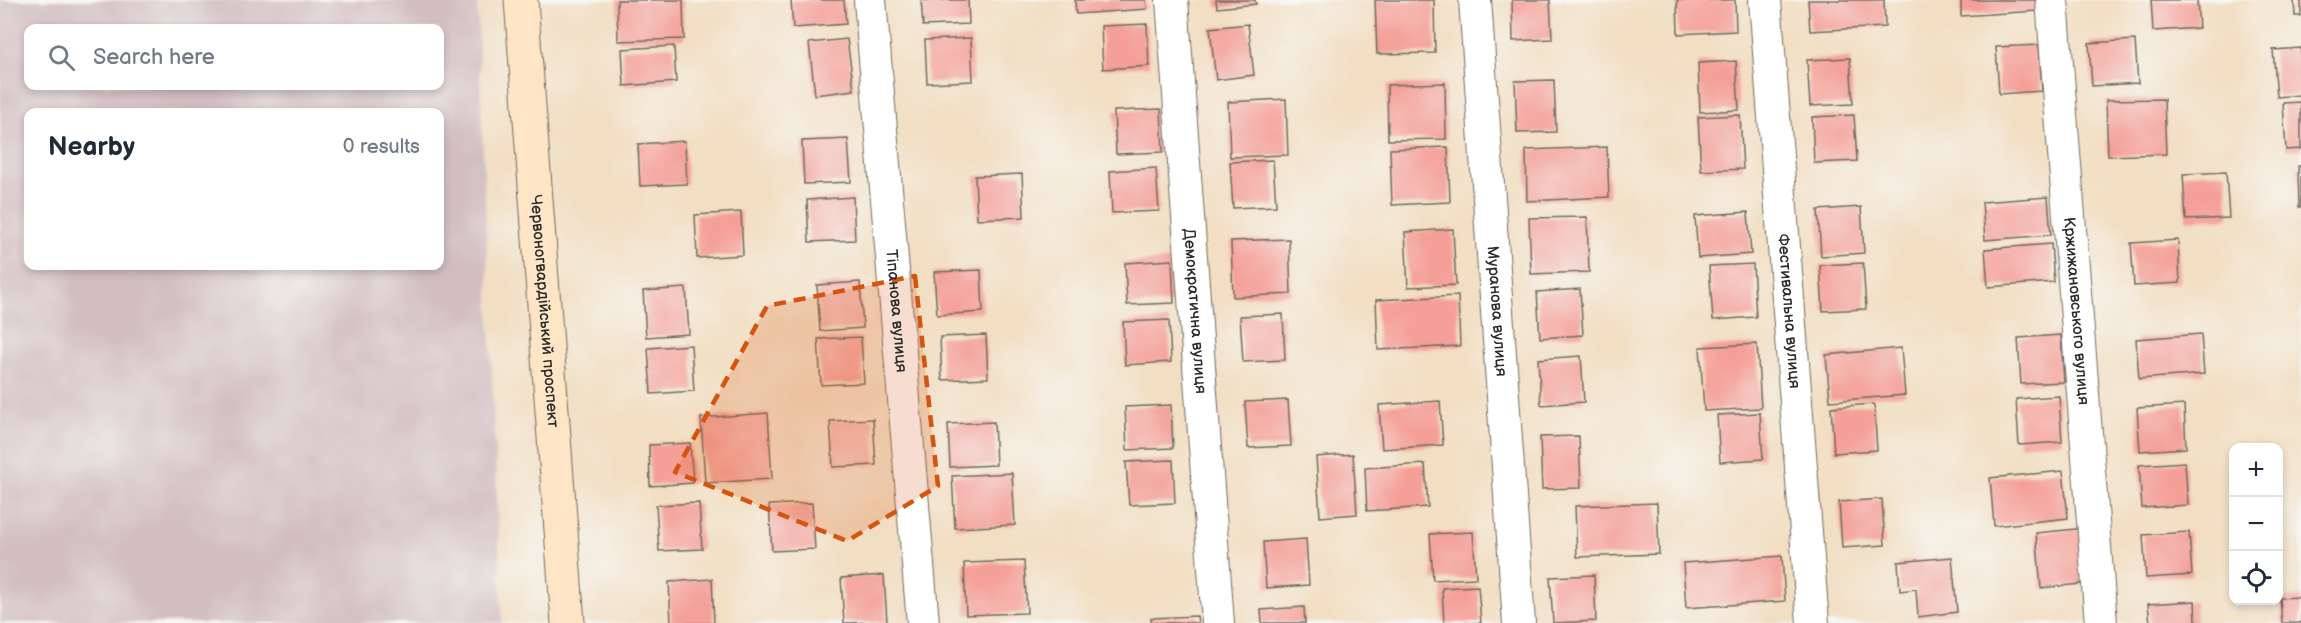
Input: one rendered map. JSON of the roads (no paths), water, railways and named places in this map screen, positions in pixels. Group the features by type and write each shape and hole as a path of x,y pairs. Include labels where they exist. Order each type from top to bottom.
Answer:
{"main road":[{"name":"Червоногвардійський проспект","path":"521,0 568,623"}],"street":[{"name":"Тіпанова вулиця","path":"870,0 923,623"},
{"name":"Демократична вулиця","path":"1172,0 1218,623"},
{"name":"Муранова вулиця","path":"1475,0 1519,623"},
{"name":"Фестивальна вулиця","path":"1765,0 1813,623"},
{"name":"Кржижановського вулиця","path":"2052,0 2101,623"}]}
